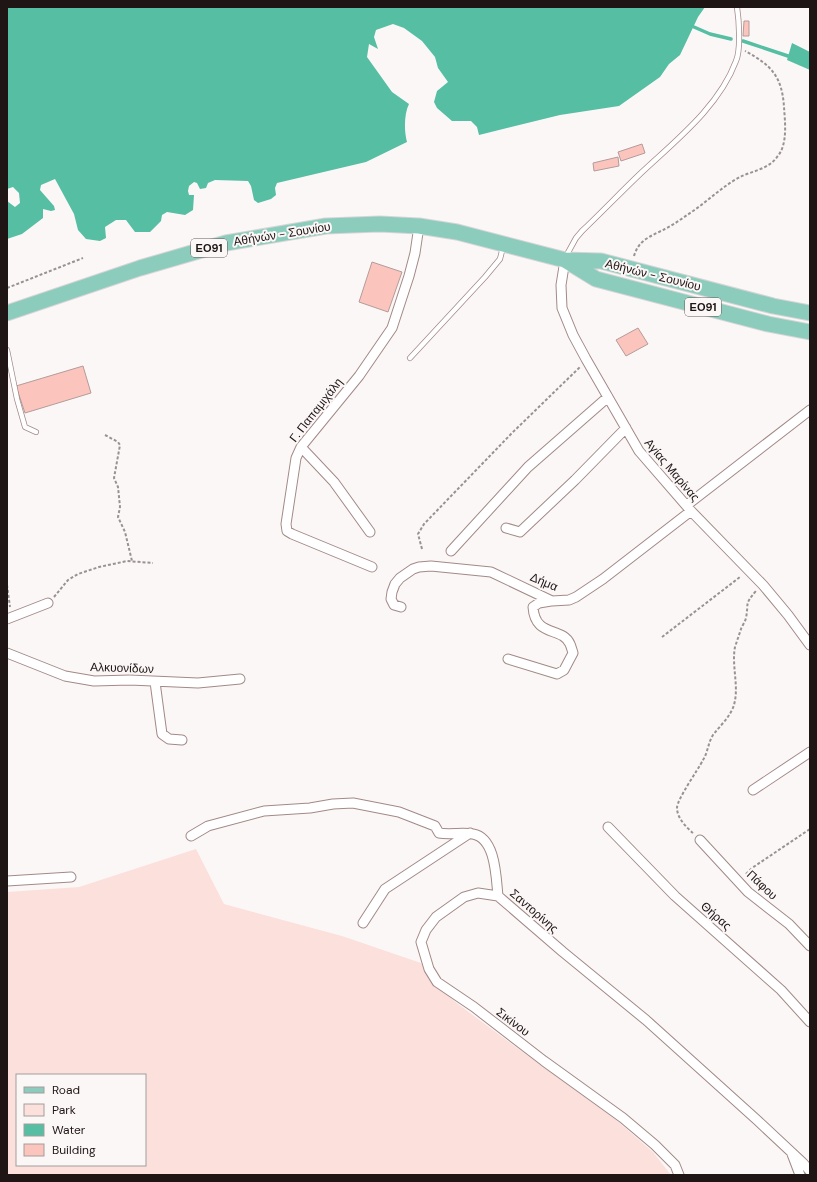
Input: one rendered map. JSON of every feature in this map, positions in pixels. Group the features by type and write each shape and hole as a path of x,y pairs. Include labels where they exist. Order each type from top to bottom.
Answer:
{"main road":[{"name":"Αθήνών - Σουνίου","path":"7,313 140,268 226,243 326,226 380,224 419,226 457,232 565,260 601,261 773,306 810,313"},
{"name":"Αθήνών - Σουνίου","path":"565,260 596,280 756,321 810,332"}],"street":[{"name":"Γ. Παπαμιχάλη","path":"372,567 287,531 286,524 296,458 301,447 358,376 392,328 409,276 415,253 419,226"},
{"name":"Αγίας Μαρίνας","path":"565,260 560,285 562,308 586,358 639,451 689,508 763,584 810,645"},
{"path":"451,551 528,467 608,398"},
{"name":"Δήμα","path":"401,607 394,604 391,599 395,584 403,575 413,569 431,566 491,572 552,600 562,601 576,598 642,550 678,520 689,508 810,410"},
{"path":"506,528 520,532 575,480 607,445 626,428"},
{"path":"301,447 334,482 370,532"},
{"path":"508,659 557,674 564,670 572,653 570,643 563,637 539,625 533,615 533,607 539,603 552,600"},
{"path":"9,618 48,603"},
{"name":"Αλκυονίδων","path":"7,653 65,676 94,680 198,683 240,679"},
{"path":"155,682 162,734 169,739 182,740"},
{"path":"753,790 810,752"},
{"path":"191,836 208,826 264,811 353,803 373,806 405,814 435,826 439,833 470,833"},
{"name":"Θήρας","path":"608,827 675,896 781,990 810,1022"},
{"path":"363,924 384,889 470,833"},
{"name":"Σαντορίνης","path":"470,833 476,834 483,838 494,858 498,896 646,1020 791,1151 810,1171"},
{"name":"Πάφου","path":"700,840 740,880 748,892 789,924 810,946"},
{"path":"7,881 71,877"},
{"name":"Σικίνου","path":"498,896 478,892 464,897 436,918 426,930 421,942 429,969 437,982 474,1007 544,1061 623,1118 655,1144 675,1166 679,1175"},
{"path":"791,1151 800,1175"}],"lane":[{"path":"565,260 576,238 582,231 641,173 681,138 722,91 737,60 739,48 737,7"},
{"path":"410,358 500,259 504,243"},
{"path":"7,350 17,399 25,427 36,432"}],"path":[{"path":"631,269 636,251 646,238 677,222 699,207 722,188 740,177 761,169 771,163 777,158 782,148 785,123 783,93 779,81 768,65 739,48"},
{"path":"7,288 83,258"},
{"path":"422,549 418,534 424,524 580,366 586,358"},
{"path":"105,435 118,442 120,445 114,478 118,487 120,507 118,517 125,532 132,561"},
{"path":"48,603 68,580 78,574 119,562 132,561 153,563"},
{"path":"662,637 749,570"},
{"path":"700,840 689,830 682,820 677,808 681,796 704,759 708,744 726,720 732,709 736,683 734,664 735,648 740,630 746,619 747,601 763,584"},
{"path":"7,585 9,618"},
{"path":"740,880 752,868 810,829"}],"green space":[{"path":"196,849 224,904 342,936 421,963 434,984 458,1004 615,1119 653,1152 671,1175 7,1175 7,892 79,887"}],"water":[{"path":"7,7 705,7 698,17 680,55 669,64 660,77 619,106 560,115 479,135 477,127 471,121 452,121 437,108 434,102 437,91 448,82 438,68 435,57 422,41 404,28 393,24 376,30 374,37 378,49 369,44 367,57 392,92 409,104 405,123 407,142 366,162 277,183 275,188 276,195 271,199 258,203 254,200 251,186 248,181 215,180 208,183 206,188 200,189 197,183 194,182 189,186 188,191 189,195 194,195 193,210 185,215 167,212 162,215 161,221 150,232 135,232 126,220 116,220 105,227 106,238 100,241 86,239 78,230 74,214 55,179 41,185 40,190 54,206 55,210 51,211 43,209 43,218 22,234 7,239 7,201 15,207 20,203 19,193 13,187 7,189"},
{"path":"792,43 810,52 810,70 787,60"}],"building":[{"path":"744,21 749,21 749,36 743,36"},
{"path":"642,144 645,153 621,161 618,152"},
{"path":"618,157 619,166 594,171 593,163"},
{"path":"372,262 402,272 388,312 359,302"},
{"path":"638,328 648,344 626,356 616,340"},
{"path":"83,366 91,393 25,413 16,386"}],"waterway":[{"path":"694,27 710,34 731,39"},
{"path":"743,41 791,57"}]}
